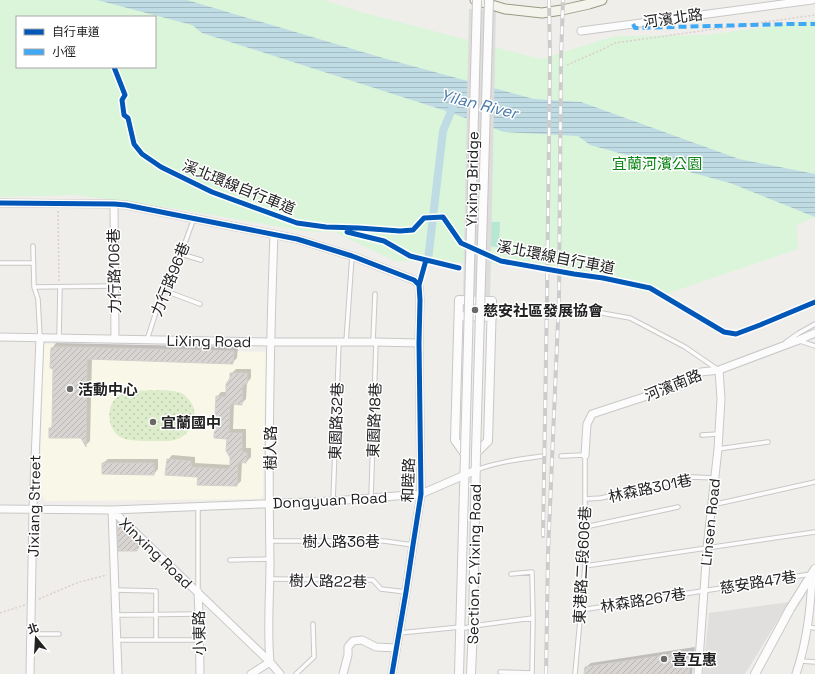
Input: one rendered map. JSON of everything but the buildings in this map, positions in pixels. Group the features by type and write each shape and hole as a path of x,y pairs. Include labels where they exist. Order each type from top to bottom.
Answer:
{"main road":[{"path":"476,0 497,3 505,9 542,13 562,10 602,0"}],"street":[{"name":"Yixing Bridge","path":"465,454 476,0"},
{"name":"Yixing Bridge","path":"476,453 489,0"},
{"name":"河濱北路","path":"581,31 771,3 812,0"},
{"path":"0,203 126,205 297,239 352,256"},
{"name":"力行路106巷","path":"114,204 115,339"},
{"name":"樹人路","path":"270,662 269,504 274,234"},
{"name":"和睦路","path":"352,256 414,280 419,285 421,494 392,674"},
{"path":"465,454 455,440 459,300 492,301 488,441 476,453"},
{"path":"459,316 492,317"},
{"name":"河濱南路","path":"586,455 587,424 592,414 648,396 701,372 719,370 815,333"},
{"name":"LiXing Road","path":"0,337 271,342 374,342 419,344"},
{"name":"Jixiang Street","path":"30,674 33,509 40,338"},
{"name":"Linsen Road","path":"698,674 707,548 718,450 721,399 719,370"},
{"name":"Section 2, Yixing Road","path":"459,674 466,627 476,453"},
{"name":"Section 2, Yixing Road","path":"465,454 466,627 471,674"},
{"name":"Dongyuan Road","path":"112,510 269,504 421,494 476,470"},
{"name":"Xinxing Road","path":"0,509 112,510 270,662 280,674"},
{"path":"112,510 118,674"},
{"path":"796,674 811,628 814,572"},
{"path":"755,674 790,609 814,572"},
{"name":"小東路","path":"198,592 200,674"},
{"path":"344,674 348,647 354,641 362,640 376,647 396,648"},
{"path":"251,674 270,662"}],"lane":[{"name":"力行路96巷","path":"147,340 164,290 181,254 194,218"},
{"path":"33,246 34,287 38,299 40,338"},
{"path":"181,254 201,260"},
{"name":"東園路32巷","path":"333,500 343,342 352,256"},
{"path":"0,263 33,263"},
{"path":"34,287 114,286"},
{"path":"59,338 60,287"},
{"path":"164,290 200,304"},
{"name":"東園路18巷","path":"371,498 375,294"},
{"path":"579,309 630,318 685,347 719,370"},
{"path":"779,347 815,324"},
{"path":"799,340 815,346"},
{"path":"702,435 719,434"},
{"path":"718,450 768,442"},
{"path":"561,456 586,455"},
{"name":"東港路二段606巷","path":"575,674 585,566 586,455"},
{"name":"Dongyuan Road","path":"476,470 498,463 542,456"},
{"name":"林森路301巷","path":"585,499 601,498 693,477 714,478"},
{"path":"712,505 815,482"},
{"path":"198,506 198,592"},
{"path":"585,527 678,507"},
{"path":"585,566 815,532"},
{"name":"樹人路36巷","path":"269,541 384,541 412,545"},
{"path":"230,560 270,559"},
{"path":"500,672 532,674 532,572 511,574"},
{"name":"慈安路47巷","path":"704,591 814,572"},
{"name":"樹人路22巷","path":"270,579 373,580 381,588 406,592"},
{"path":"115,590 156,591 156,640"},
{"name":"林森路267巷","path":"581,610 704,591"},
{"path":"116,615 199,614"},
{"path":"399,633 466,627 533,618"},
{"path":"296,674 314,657 313,624"},
{"path":"31,634 59,634"},
{"path":"117,640 199,640"},
{"path":"801,661 815,662"}],"path":[{"path":"567,65 616,43 734,25 815,15"},
{"path":"58,204 60,287"},
{"path":"0,613 22,606 79,582 114,573"}],"shaded area":[{"name":"宜蘭國中","path":"43,344 266,352 263,495 261,499 46,501 40,492"},
{"path":"789,602 745,674 703,674 709,613"}],"green space":[{"name":"宜蘭河濱公園","path":"0,0 324,0 361,12 541,59 615,36 707,35 815,20 815,217 797,225 798,249 660,296 606,281 487,263 395,261 334,232 303,231 184,210 77,195 0,197"},
{"path":"468,222 500,222 499,247 467,245"},
{"path":"166,390 183,394 194,408 194,422 191,428 186,434 174,440 142,441 129,440 120,437 113,429 111,424 109,413 110,408 117,397 132,391"}],"water":[{"name":"Yilan River","path":"97,0 187,0 383,58 534,99 581,102 739,159 815,174 815,217 730,183 590,145 578,136 504,132 443,110 202,33 192,25"}],"pier":[{"path":"469,9 496,10 490,302 463,301"}],"waterway":[{"name":"Yilan River","path":"428,260 443,131 454,104"}],"railway":[{"path":"543,536 550,58 549,0"},
{"path":"546,674 548,553 559,297 561,58 563,0"}],"marked path":[{"path":"633,24 635,28 815,24"}],"cycle path":[{"name":"溪北環線自行車道","path":"114,68 125,95 122,100 124,115 128,118 134,144 142,154 161,167 212,192 297,223 326,227 400,231 413,230 424,218 443,217 461,243 501,261 603,278 650,288 724,332 736,334 815,302"},
{"path":"0,203 126,205 297,239 352,256 414,280 419,285"},
{"path":"347,232 384,241 410,256 459,268"},
{"path":"392,674 421,494 419,285 426,260"}],"place":[{"name":"慈安社區發展協會","path":"475,310"},
{"name":"活動中心","path":"70,389"},
{"name":"宜蘭國中","path":"153,422"},
{"name":"喜互惠","path":"664,659"}]}
